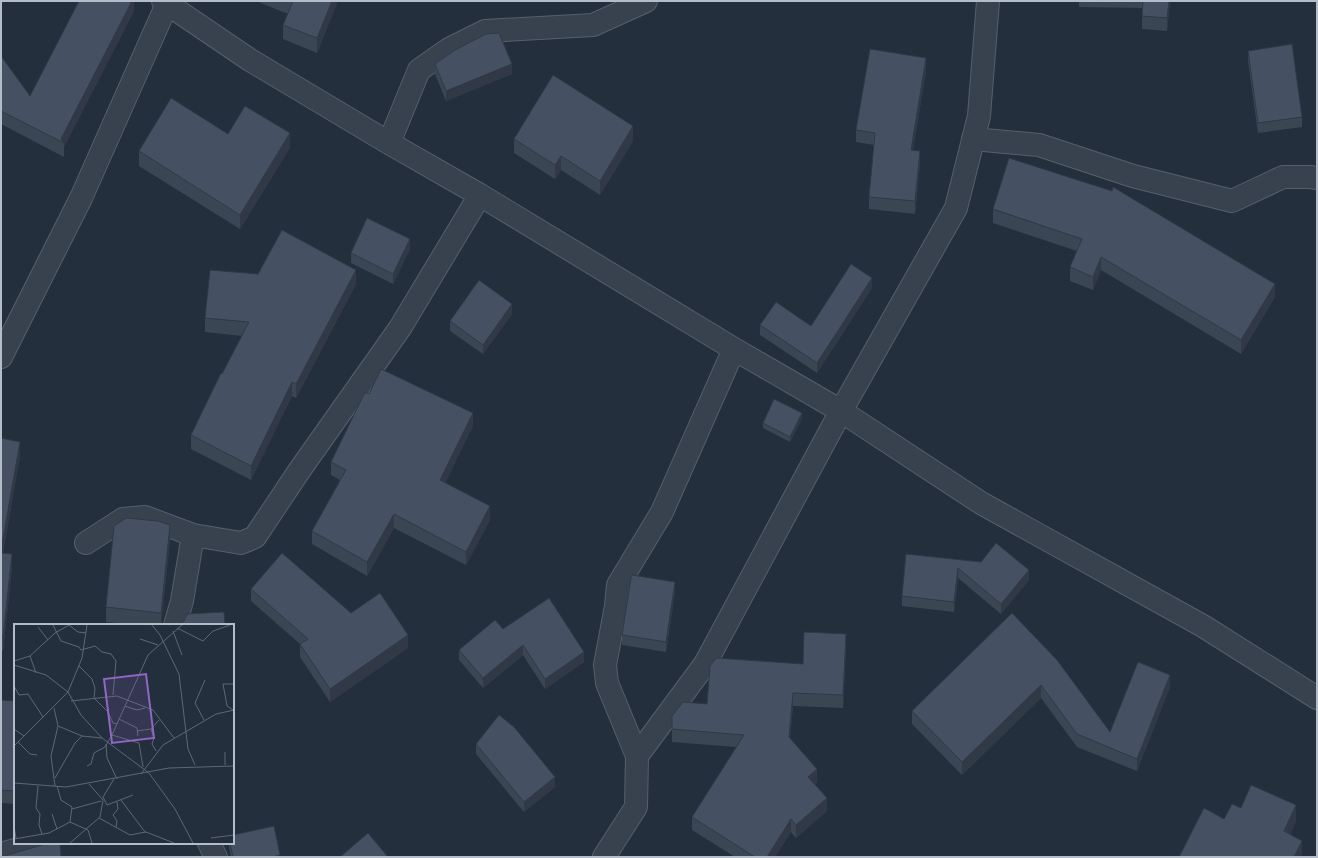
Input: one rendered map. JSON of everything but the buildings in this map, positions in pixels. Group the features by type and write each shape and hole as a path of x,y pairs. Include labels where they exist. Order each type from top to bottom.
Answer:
{"street":[{"path":"389,143 419,70 449,49 485,31 593,25 646,1"},
{"path":"636,756 705,664 841,411 956,208 979,116 988,1"},
{"path":"1,357 81,198 165,3 250,60 389,143 480,195 734,349 841,411 981,503 1203,626 1317,698"},
{"path":"974,139 1039,145 1133,176 1232,201 1283,177 1317,178"},
{"path":"86,543 123,519 145,516 193,535 241,543 255,538 298,471 400,328 480,195"},
{"path":"604,857 636,807 636,756 607,683 605,665 616,606 618,586 662,512 734,349"},
{"path":"174,624 182,601 193,535"},
{"path":"1,854 36,844"},
{"path":"210,844 216,857"}]}
